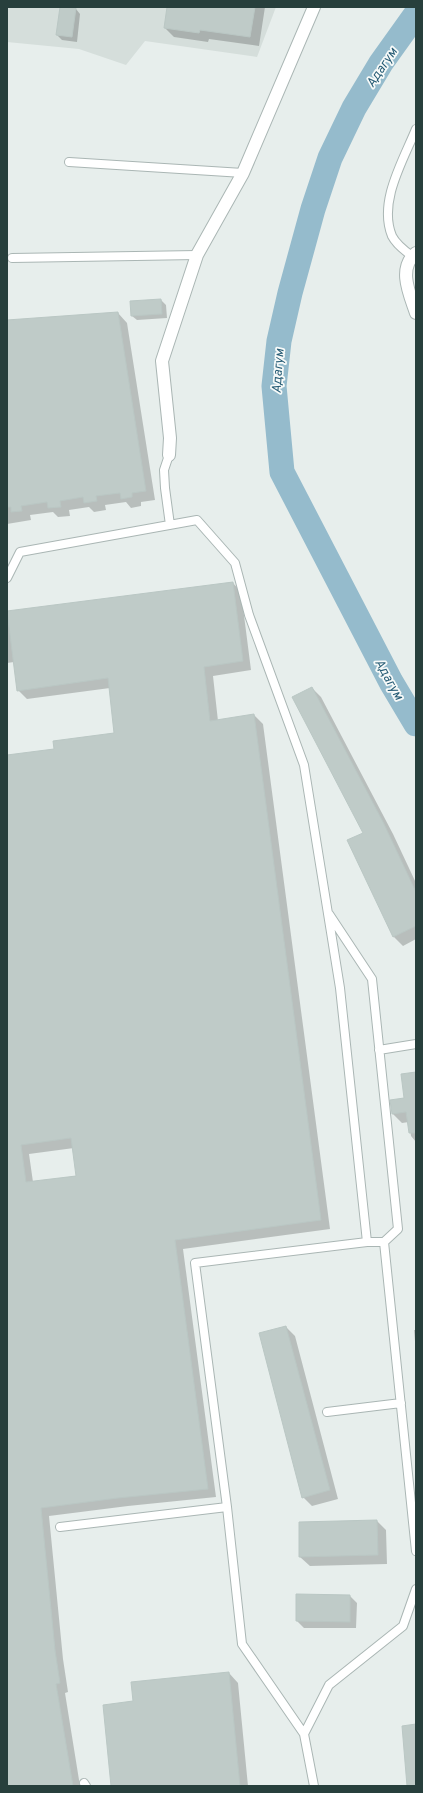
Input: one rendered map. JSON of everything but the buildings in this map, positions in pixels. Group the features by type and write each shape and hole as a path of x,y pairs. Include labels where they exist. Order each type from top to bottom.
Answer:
{"street":[{"path":"170,456 170,438 162,361 197,255 243,174 314,7"},
{"path":"412,258 406,277 416,313"}],"lane":[{"path":"412,258 392,237 388,209 392,187 416,129"},
{"path":"69,162 243,174"},
{"path":"12,258 197,255"},
{"path":"170,456 164,470 164,488 170,525"},
{"path":"7,578 20,552 197,520 235,563 249,615 304,765 340,988 367,1242"},
{"path":"314,1786 304,1734 242,1644 228,1507 195,1263 367,1242 384,1242 398,1229 372,979 327,911"},
{"path":"379,1050 416,1044"},
{"path":"384,1242 416,1551"},
{"path":"326,1412 401,1403"},
{"path":"60,1527 228,1507"},
{"path":"304,1734 329,1685 403,1626 416,1589"}],"shaded area":[{"path":"7,7 276,7 257,57 145,41 126,65 79,49 7,42"}],"waterway":[{"name":"Адагум","path":"416,14 381,63 354,108 330,158 313,209 290,293 279,341 274,386 282,472 391,682 416,724"}]}
